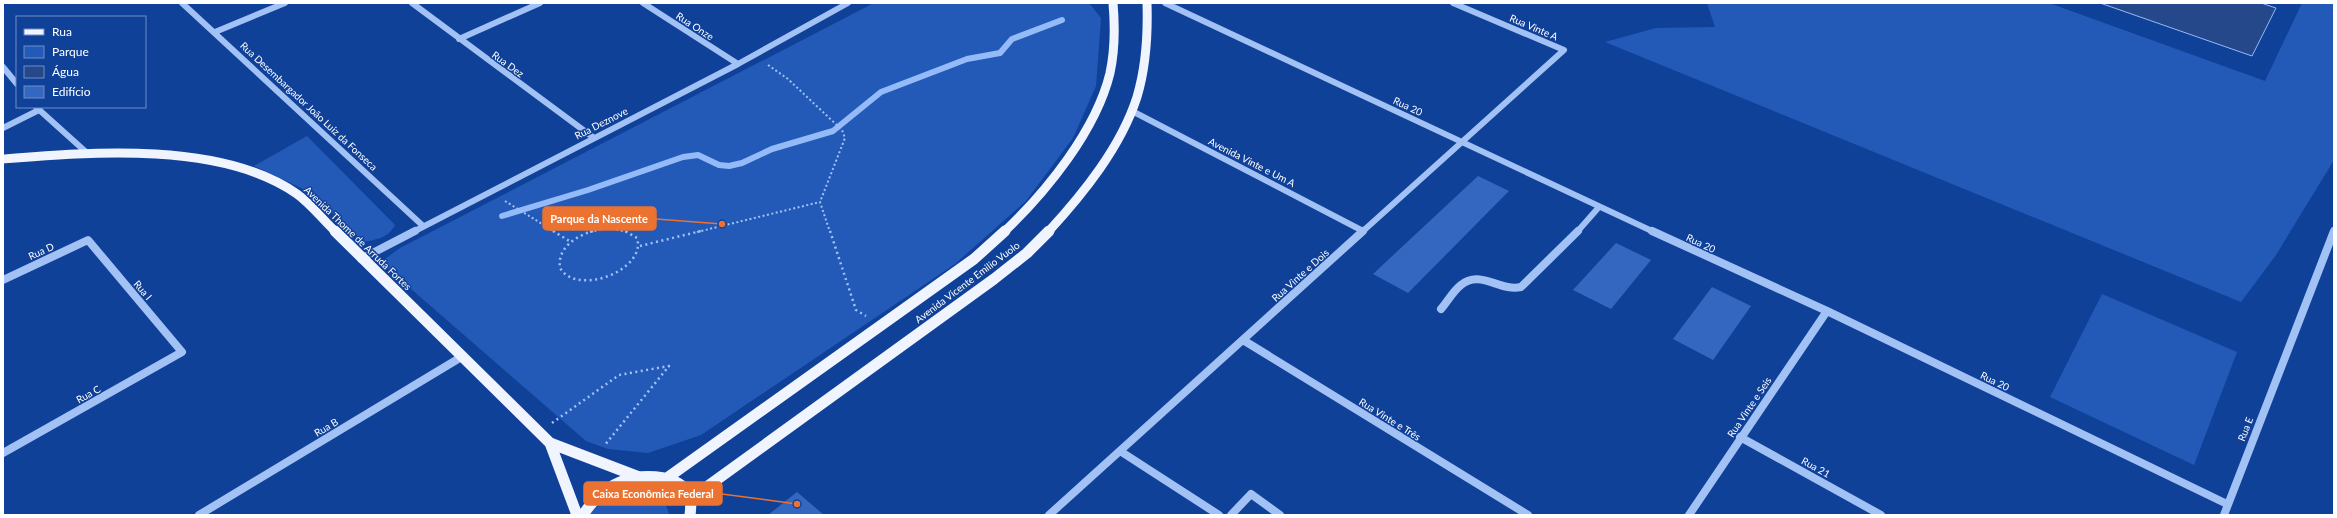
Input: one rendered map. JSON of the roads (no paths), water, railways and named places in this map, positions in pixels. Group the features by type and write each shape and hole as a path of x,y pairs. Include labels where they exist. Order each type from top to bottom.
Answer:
{"main road":[{"name":"Avenida Vicente Emilio Vuolo","path":"667,478 974,259 1005,233 1035,203 1061,168 1094,115 1110,73 1115,31 1113,3"},
{"name":"Avenida Vicente Emilio Vuolo","path":"690,499 994,279 1027,253 1050,229 1105,160 1132,111 1140,84 1148,38 1147,3"},
{"name":"Avenida Thome de Arruda Fortes","path":"3,159 86,152 174,155 227,165 261,175 297,194 361,259 463,356 550,443 593,461 639,477"},
{"name":"Avenida Thome de Arruda Fortes","path":"550,443 577,515"},
{"path":"583,515 589,506 603,492 620,482 639,477 654,476 667,478 685,490 690,499 691,514"}],"street":[{"name":"Rua Desembargador João Luiz da Fonseca","path":"182,3 422,225"},
{"path":"215,32 285,3"},
{"name":"Rua Dez","path":"412,3 594,138"},
{"path":"459,39 540,3"},
{"name":"Rua Onze","path":"643,3 738,64"},
{"name":"Rua Deznove","path":"361,259 422,225 738,64 848,3"},
{"name":"Rua 20","path":"1165,3 1461,143 1827,312 2227,504"},
{"name":"Rua Vinte A","path":"1453,3 1564,50"},
{"name":"Rua Vinte e Dois","path":"1049,515 1564,50"},
{"path":"3,66 16,83"},
{"path":"3,128 38,109 86,152"},
{"name":"Avenida Vinte e Um A","path":"1132,111 1363,232"},
{"path":"1441,309 1462,284 1473,278 1486,279 1505,288 1515,289 1521,286 1566,244 1599,207"},
{"name":"Rua E","path":"2224,515 2334,231"},
{"name":"Rua D","path":"3,280 88,240"},
{"name":"Rua I","path":"88,240 182,352"},
{"name":"Rua Vinte e Seis","path":"1689,515 1827,312"},
{"name":"Rua Vinte e Três","path":"1243,340 1528,515"},
{"name":"Rua C","path":"3,453 182,352"},
{"name":"Rua B","path":"199,515 463,356"},
{"name":"Rua 21","path":"1740,438 1881,515"},
{"path":"1120,451 1219,515"},
{"path":"1231,515 1250,494 1280,515"}],"water":[{"path":"2100,3 2261,3 2276,8 2252,56"}],"waterway":[{"path":"502,216 588,190 683,157 698,155 719,165 729,166 742,163 772,149 833,131 881,92 967,59 1000,53 1012,39 1062,20"}],"place":[{"name":"Parque da Nascente","path":"722,224"},
{"name":"Caixa Econômica Federal","path":"797,504"}]}
